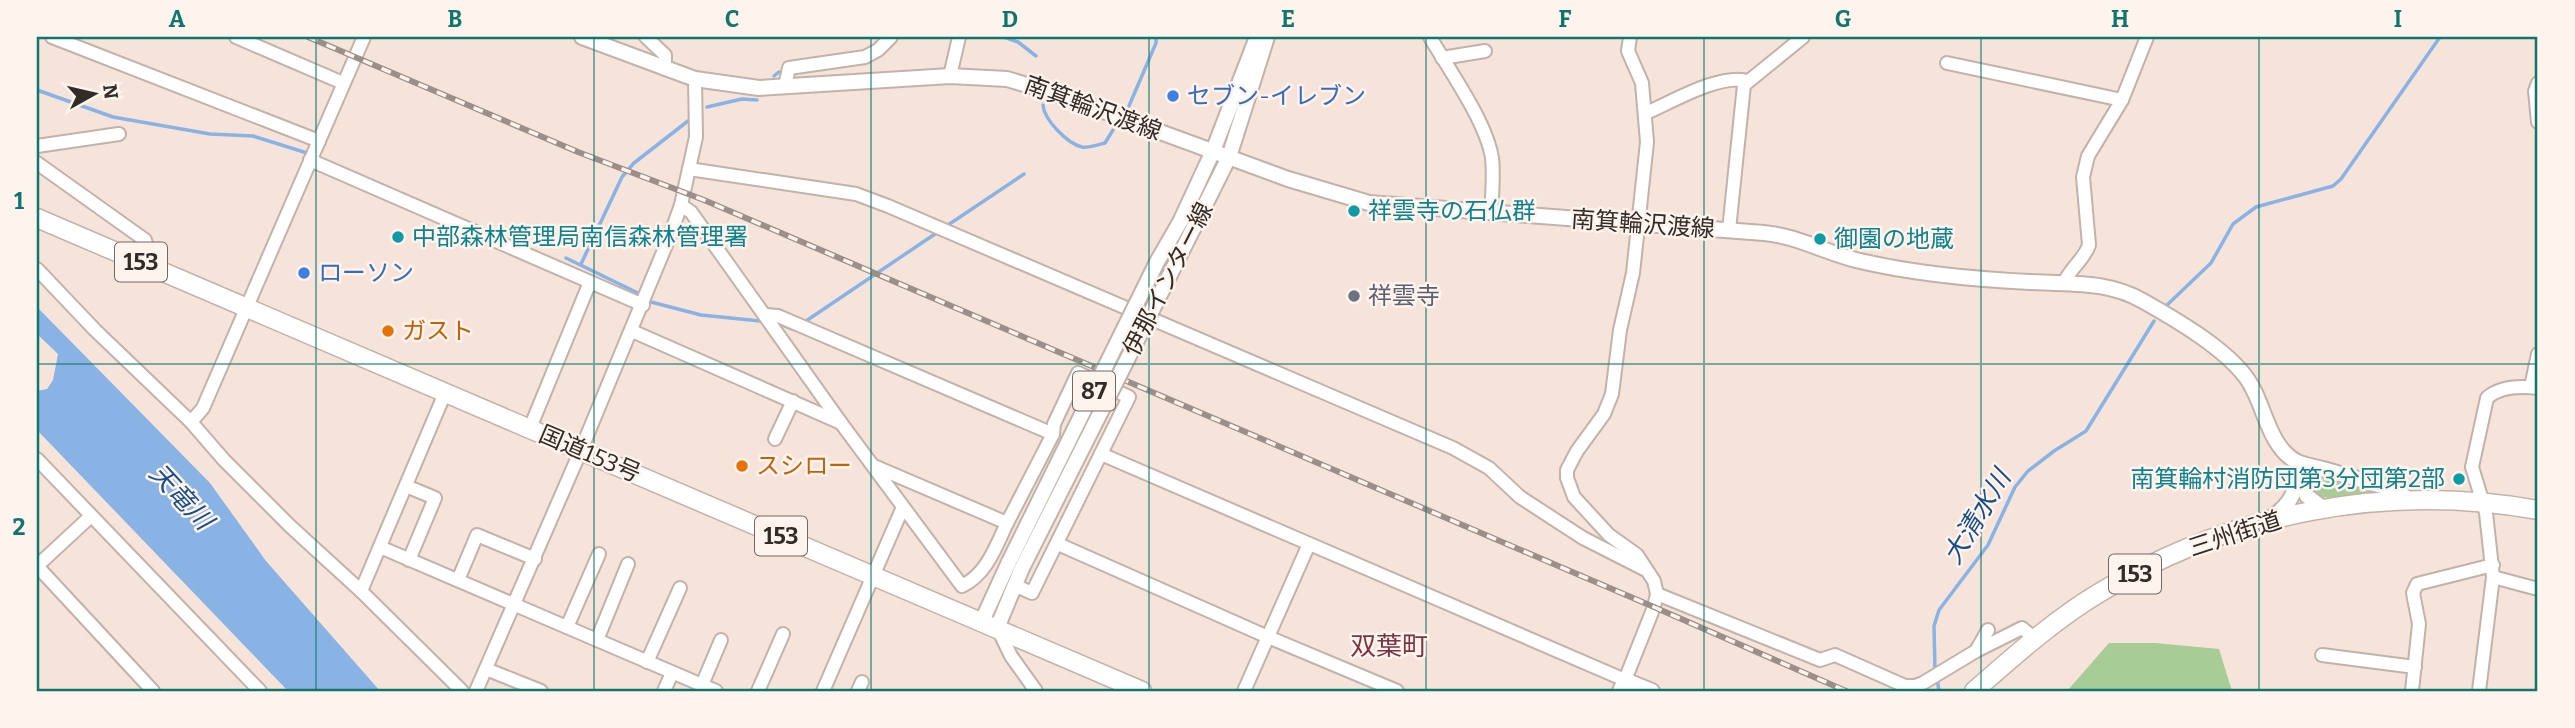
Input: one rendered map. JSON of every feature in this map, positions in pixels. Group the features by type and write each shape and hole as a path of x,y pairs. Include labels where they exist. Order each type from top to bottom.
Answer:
{"highway":[{"name":"国道153号","path":"37,218 1142,691"},
{"name":"三州街道","path":"1973,691 2035,639 2098,593 2166,557 2235,530 2323,508 2407,499 2443,499 2538,510"}],"main road":[{"name":"南箕輪沢渡線","path":"582,37 695,79 759,88 950,76 989,77 1026,83 1288,179 1369,203 1778,234 1856,260 1878,264 1976,279 2090,283 2132,295 2207,342 2244,374 2275,437 2297,462"},
{"name":"伊那インター線","path":"1187,225 1257,37"},
{"name":"伊那インター線","path":"989,624 1157,262 1187,225 1229,157 1267,37"},
{"path":"2265,522 2291,500 2298,478 2297,462 2389,488 2400,492 2407,499"},
{"path":"2298,478 2307,496 2323,508"},
{"path":"1623,685 1652,691"}],"street":[{"path":"52,37 319,141"},
{"path":"236,37 344,83"},
{"path":"191,422 202,408 364,37"},
{"path":"646,37 665,55 665,69"},
{"path":"785,86 789,68 865,57 878,50 891,37"},
{"path":"950,76 959,37"},
{"path":"1430,37 1471,108 1489,147 1493,170 1491,213"},
{"path":"1101,454 1623,685 1657,594 1649,572 1637,555 1609,535 1574,497 1567,470 1604,414 1612,394 1619,330 1633,274 1647,142 1642,83 1628,51 1630,37"},
{"path":"1729,230 1744,85 1803,37"},
{"path":"2064,283 2067,275 2086,254 2089,245 2083,177 2088,156 2122,100 2147,37"},
{"path":"1442,58 1485,51"},
{"path":"1947,63 2122,100"},
{"path":"1646,113 1724,80 1739,78 1748,81"},
{"path":"476,691 632,331 681,205 695,137 695,79"},
{"path":"2538,83 2535,91 2538,122"},
{"path":"37,146 119,134"},
{"path":"310,160 643,304"},
{"path":"37,163 145,240 152,267"},
{"path":"689,169 856,194 888,205 1453,448 1489,468 1520,497 1583,538 1649,572"},
{"path":"681,205 691,212 841,423 962,586 971,582 983,570 1053,434 1054,424 1078,373 1129,397 1032,593 983,570"},
{"path":"37,269 95,330 191,422 224,460 290,526 361,591 462,691"},
{"path":"530,428 590,282"},
{"path":"765,315 778,316 1053,434"},
{"path":"632,331 841,423"},
{"path":"2479,691 2493,571 2486,513 2472,467 2484,407 2494,391 2534,388 2538,354"},
{"path":"361,591 444,393"},
{"path":"775,439 793,401"},
{"path":"37,459 260,691"},
{"path":"874,465 1007,523"},
{"path":"406,486 435,498 409,560"},
{"path":"823,691 903,507"},
{"path":"91,516 37,566 153,691"},
{"path":"457,580 477,535 534,559"},
{"path":"1058,544 1397,691"},
{"path":"380,547 716,691"},
{"path":"1244,691 1307,547"},
{"path":"567,627 599,554"},
{"path":"597,640 628,564"},
{"path":"2412,691 2418,624 2413,593 2417,584 2493,571 2538,589"},
{"path":"647,662 680,588"},
{"path":"1657,594 1820,660 1835,655 1905,686 1915,686 2022,628 2035,639"},
{"path":"989,624 1036,691"},
{"path":"1976,651 1988,630"},
{"path":"758,691 783,634"},
{"path":"702,685 721,640"},
{"path":"2322,654 2415,667"},
{"path":"486,669 541,691"},
{"path":"664,691 672,673"}],"green space":[{"path":"2307,470 2382,492 2346,498 2322,497 2313,492 2307,484 2304,472"},
{"path":"2109,643 2155,643 2219,649 2232,691 2067,691"}],"water":[{"name":"天竜川","path":"37,307 210,483 266,561 380,691 288,691 37,430 37,391 47,389 53,380 58,354 37,334"}],"waterway":[{"path":"1004,37 1018,42 1036,56"},
{"path":"1129,106 1156,43 1156,37"},
{"name":"大清水川","path":"2167,305 2211,263 2233,224 2256,207 2333,186 2341,179 2440,37"},
{"path":"774,76 779,72"},
{"path":"37,90 113,117 210,134 253,136 307,153"},
{"path":"707,107 742,99 757,100"},
{"path":"1043,105 1044,111 1058,131 1076,145 1091,147 1105,143 1113,130"},
{"path":"581,264 622,177 634,163 688,121"},
{"path":"945,227 1024,174"},
{"path":"803,323 938,232"},
{"path":"566,258 638,293"},
{"path":"651,302 701,315 760,321"},
{"name":"大清水川","path":"1935,671 1934,626 1939,610 1988,545 2015,487 2028,471 2086,431 2154,321"},
{"path":"782,325 795,328"},
{"name":"大清水川","path":"1937,679 1939,691"}],"railway":[{"path":"308,37 578,152 704,200 1846,691"}],"place":[{"name":"セブン-イレブン","path":"1173,96"},
{"name":"祥雲寺の石仏群","path":"1354,211"},
{"name":"中部森林管理局南信森林管理署","path":"398,237"},
{"name":"御園の地蔵","path":"1820,239"},
{"name":"ローソン","path":"304,273"},
{"name":"祥雲寺","path":"1354,296"},
{"name":"ガスト","path":"388,331"},
{"name":"スシロー","path":"742,466"},
{"name":"南箕輪村消防団第3分団第2部","path":"2459,479"}],"district":[{"name":"双葉町","path":"1389,646"}]}
